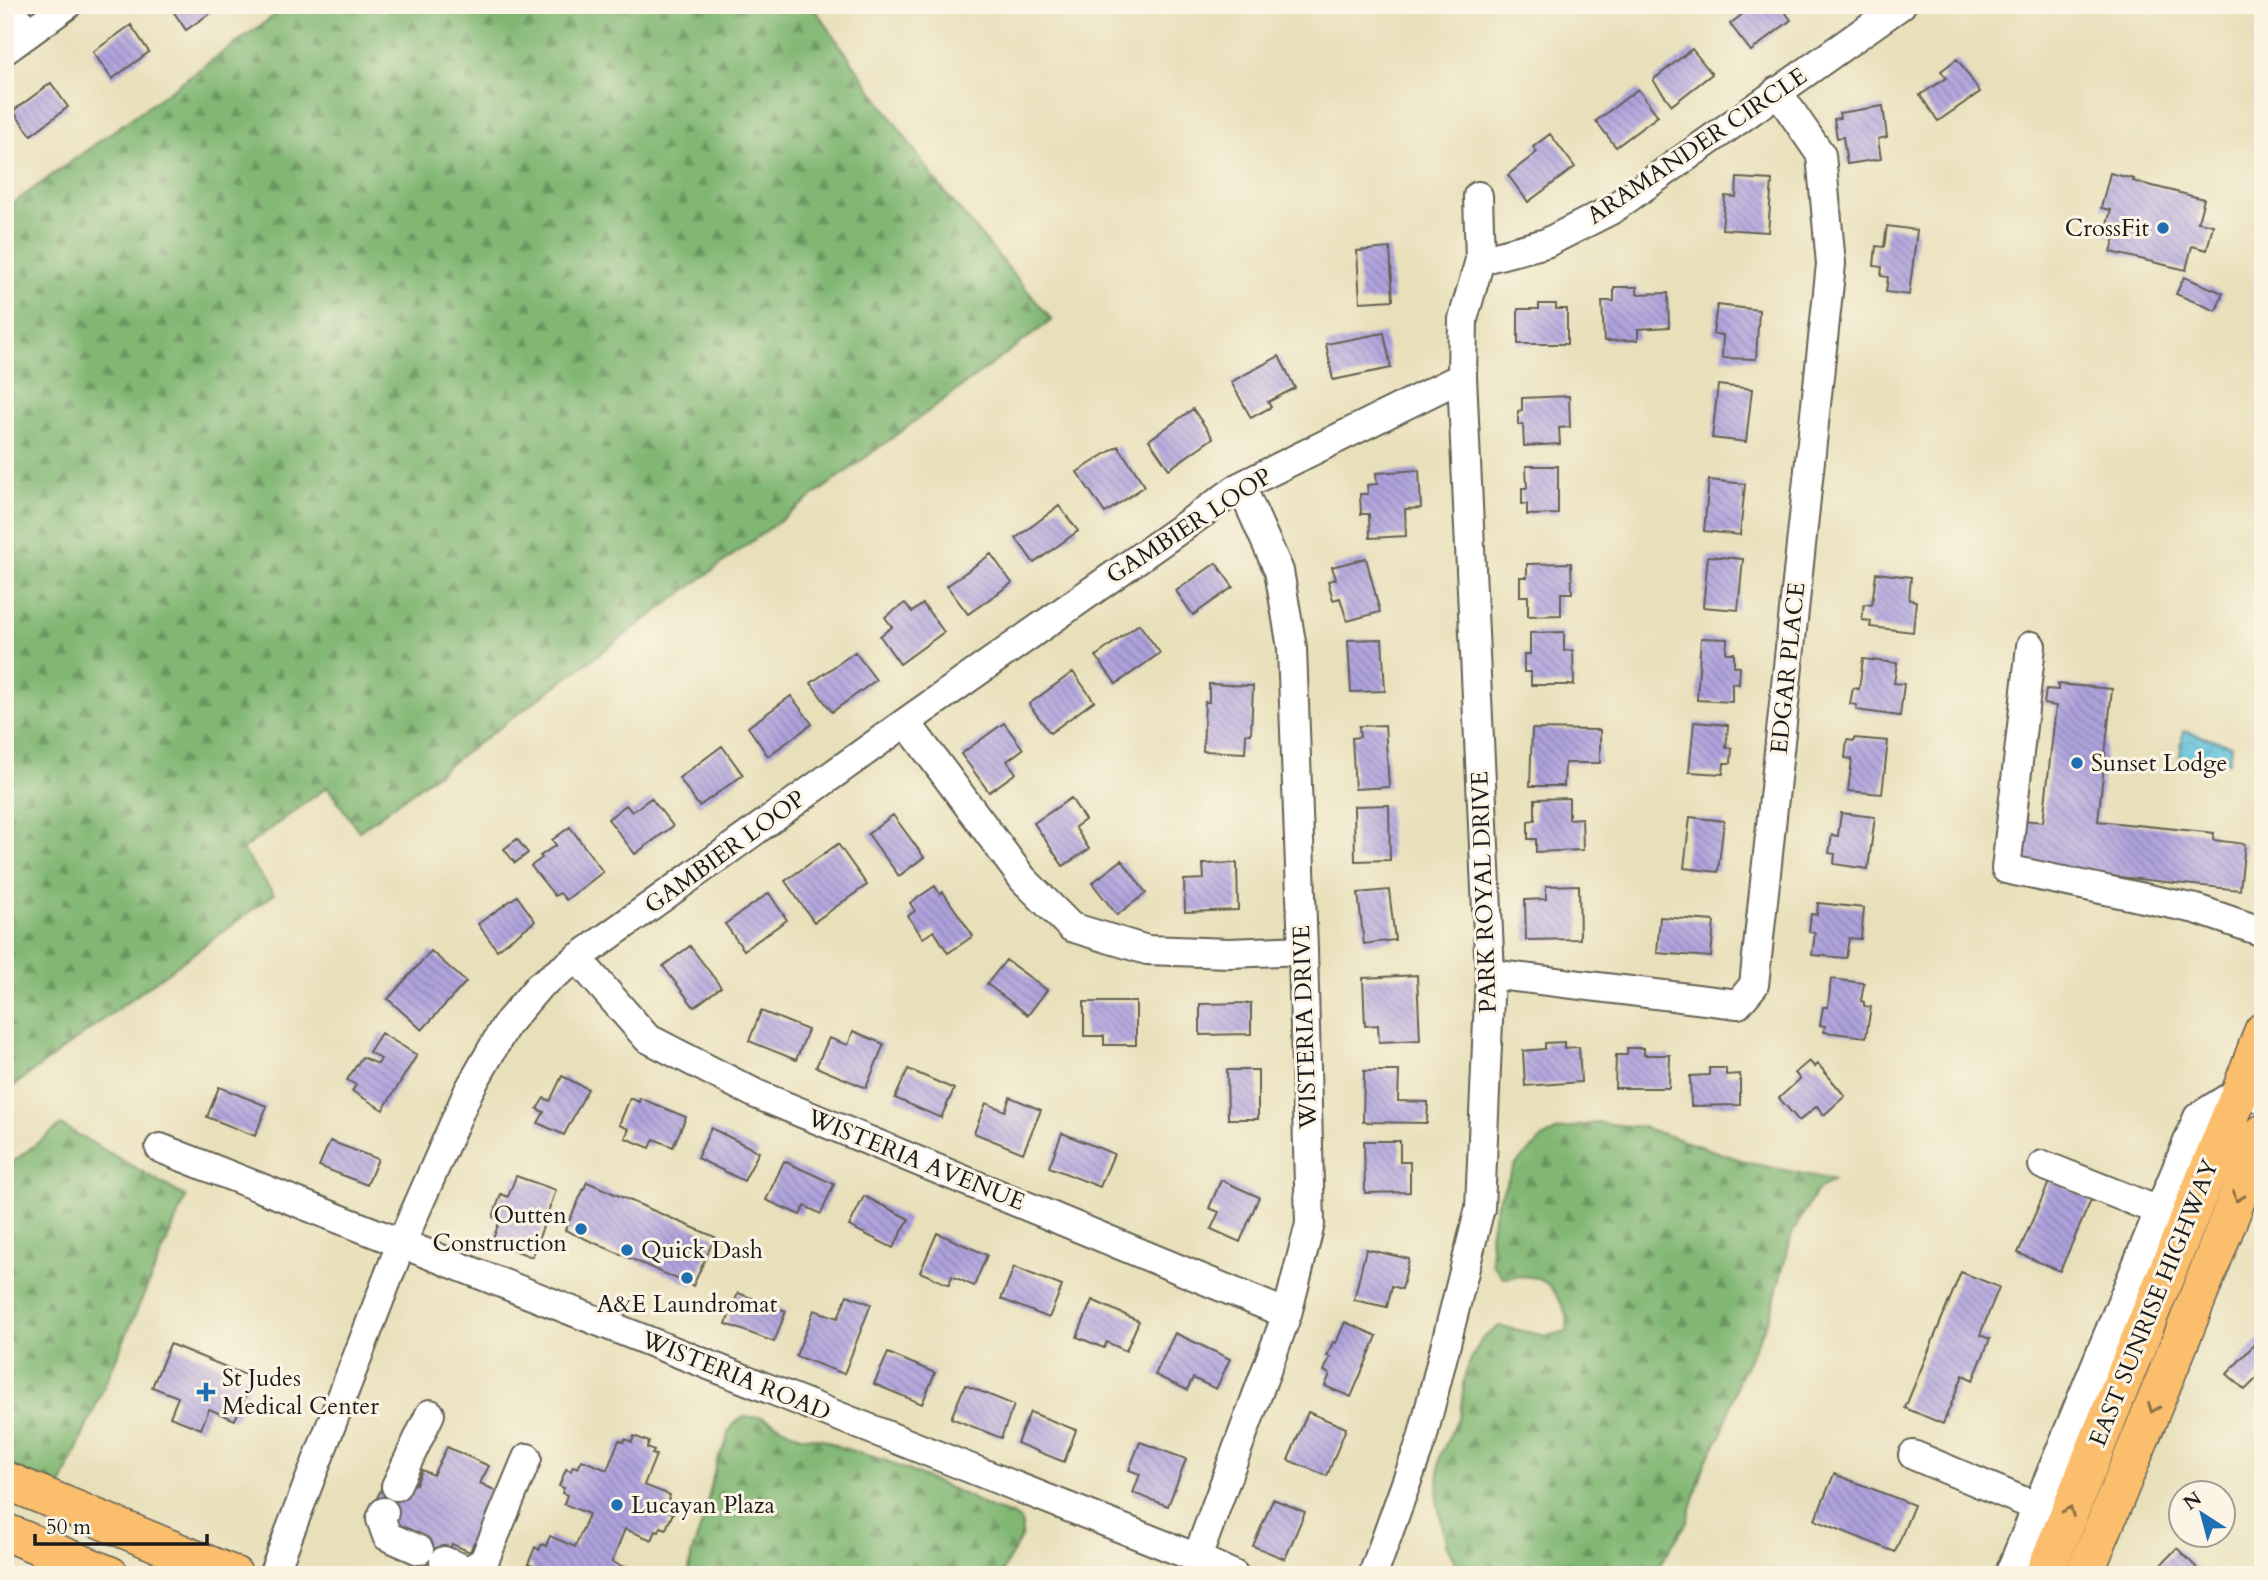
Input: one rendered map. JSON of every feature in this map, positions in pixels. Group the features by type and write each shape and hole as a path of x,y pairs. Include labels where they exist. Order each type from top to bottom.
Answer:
{"main road":[{"name":"EAST SUNRISE HIGHWAY","path":"2044,1575 2252,1094 2263,1031"},
{"name":"EAST SUNRISE HIGHWAY","path":"2084,1575 2263,1133"},
{"path":"5,1480 234,1575"},
{"path":"5,1532 110,1575"}],"street":[{"path":"9,5 16,42 67,5"},
{"name":"ARAMANDER CIRCLE","path":"1480,260 1546,243 1611,210 1901,5"},
{"name":"EDGAR PLACE","path":"1490,974 1738,1004 1754,985 1831,264 1821,155 1777,91"},
{"name":"PARK ROYAL DRIVE","path":"1373,1575 1422,1439 1480,1208 1490,974 1462,377 1463,319 1480,260 1478,196"},
{"name":"GAMBIER LOOP","path":"273,1575 401,1244 469,1090 506,1025 539,986 906,722 1241,486 1462,377"},
{"name":"WISTERIA DRIVE","path":"1197,1558 1287,1314 1310,1224 1292,648 1279,571 1241,486"},
{"path":"2031,646 2006,869 2196,908 2263,932"},
{"path":"906,722 1023,879 1070,927 1147,950 1229,953 1303,950"},
{"name":"WISTERIA AVENUE","path":"577,958 647,1038 756,1094 1287,1314"},
{"path":"2008,1575 2198,1117 2252,1094"},
{"name":"WISTERIA ROAD","path":"160,1148 1197,1558 1234,1575"},
{"path":"2043,1166 2159,1212"},
{"path":"396,1486 430,1414"},
{"path":"1913,1455 2036,1507"},
{"path":"384,1511 381,1519 387,1536 469,1571 484,1561 527,1458"}],"green space":[{"path":"289,5 812,5 941,188 1052,320 359,831 327,787 242,850 274,894 5,1092 5,209"},
{"path":"1596,1123 1642,1127 1750,1163 1833,1180 1815,1193 1792,1234 1770,1316 1739,1379 1721,1436 1706,1460 1687,1522 1653,1575 1461,1575 1447,1546 1437,1501 1440,1456 1460,1414 1466,1369 1482,1339 1499,1326 1547,1336 1567,1331 1568,1327 1562,1305 1551,1288 1531,1277 1503,1278 1492,1263 1490,1233 1497,1203 1515,1165 1544,1137 1558,1130"},
{"path":"61,1125 186,1197 61,1486 5,1465 5,1168"},
{"path":"744,1417 762,1417 800,1436 823,1439 839,1447 884,1460 992,1509 1010,1514 1020,1520 1021,1537 1001,1575 688,1575 717,1460 726,1444 728,1433 735,1423"}],"water":[{"path":"2183,731 2231,745 2229,762 2179,766"}],"building":[{"path":"169,5 222,5 186,30"},
{"path":"1754,5 1780,5 1791,20 1751,51 1730,24"},
{"path":"131,25 149,52 112,79 93,52"},
{"path":"1692,49 1712,74 1672,105 1653,80"},
{"path":"1957,59 1980,92 1938,121 1920,95 1946,78 1941,71"},
{"path":"51,83 68,107 31,135 13,111"},
{"path":"1638,89 1658,116 1616,147 1596,121"},
{"path":"1883,106 1887,137 1878,139 1881,159 1847,164 1843,137 1837,138 1834,119 1840,118 1839,113"},
{"path":"1550,134 1575,167 1528,202 1508,175 1537,152 1533,147"},
{"path":"2110,173 2204,199 2198,222 2213,225 2207,250 2192,246 2186,270 2111,252 2115,237 2104,235 2111,210 2101,208"},
{"path":"1737,178 1772,180 1768,232 1722,229 1725,196 1736,197"},
{"path":"1887,226 1917,230 1909,295 1886,292 1888,277 1881,276 1882,267 1874,266 1876,246 1884,247"},
{"path":"1390,248 1393,300 1360,302 1357,251"},
{"path":"2184,277 2223,293 2216,311 2176,294"},
{"path":"1614,287 1637,287 1637,294 1668,293 1669,327 1638,329 1638,340 1604,341 1602,301 1614,301"},
{"path":"1539,304 1556,304 1556,309 1567,309 1567,344 1518,344 1518,309 1539,309"},
{"path":"1717,305 1759,310 1756,359 1722,358 1723,335 1713,334"},
{"path":"1384,333 1391,368 1333,380 1326,344"},
{"path":"1279,356 1295,388 1268,402 1271,407 1251,418 1231,382"},
{"path":"1718,385 1752,389 1746,442 1712,438"},
{"path":"1569,396 1570,427 1559,428 1560,444 1524,446 1523,425 1518,425 1522,398"},
{"path":"1193,409 1213,438 1169,469 1149,440"},
{"path":"1118,446 1145,486 1105,513 1077,472"},
{"path":"1526,466 1558,466 1558,514 1527,515 1527,504 1522,504 1522,488 1527,488"},
{"path":"1419,470 1421,508 1405,509 1406,536 1370,538 1369,514 1361,514 1360,494 1368,494 1367,485 1377,484 1376,473"},
{"path":"1709,480 1745,484 1740,535 1704,531"},
{"path":"1059,506 1078,531 1034,563 1016,538"},
{"path":"991,554 1012,583 968,614 947,586"},
{"path":"1708,556 1743,559 1738,610 1703,607"},
{"path":"1366,558 1380,612 1347,621 1340,598 1333,600 1328,581 1336,579 1332,567"},
{"path":"1216,563 1233,587 1193,615 1176,591"},
{"path":"1571,563 1572,593 1561,593 1561,615 1528,616 1528,596 1520,596 1520,577 1527,577 1527,564"},
{"path":"1876,573 1911,577 1909,600 1916,601 1913,632 1870,627 1871,621 1862,620 1864,604 1872,605"},
{"path":"905,603 912,612 923,604 944,632 900,664 880,636 892,627 885,617"},
{"path":"1139,624 1160,653 1116,684 1096,656"},
{"path":"1564,632 1564,651 1573,650 1574,685 1531,685 1531,672 1524,672 1524,654 1530,654 1530,633"},
{"path":"1701,638 1727,639 1726,653 1734,653 1734,666 1740,667 1739,684 1732,683 1732,702 1697,700"},
{"path":"1382,639 1385,691 1351,692 1348,640"},
{"path":"855,652 876,680 832,712 811,683"},
{"path":"1863,659 1897,663 1894,683 1904,684 1900,716 1856,710 1857,705 1850,704 1853,688 1859,689"},
{"path":"1073,672 1094,701 1050,733 1029,704"},
{"path":"1209,684 1253,686 1251,734 1246,734 1245,753 1203,751 1205,702 1209,702"},
{"name":"Sunset Lodge","path":"2058,684 2112,689 2098,821 2214,833 2213,840 2245,844 2240,890 2016,866 2021,820 2043,822 2056,706 2044,704 2046,689 2058,690"},
{"path":"791,696 812,724 768,756 748,727"},
{"path":"1694,722 1728,725 1726,748 1732,748 1731,763 1724,763 1723,774 1689,772"},
{"path":"1004,723 1023,749 1007,761 1016,773 989,792 961,754"},
{"path":"1385,725 1389,787 1355,789 1352,738 1360,737 1359,726"},
{"path":"1532,729 1600,730 1600,763 1565,763 1564,786 1530,786"},
{"path":"1854,738 1888,741 1882,794 1848,791 1852,759 1845,758 1847,740 1854,741"},
{"path":"722,746 743,775 699,806 679,778"},
{"path":"651,798 673,826 635,854 608,819 626,805 632,812"},
{"path":"1071,798 1085,820 1075,827 1089,849 1063,866 1034,823"},
{"path":"1569,798 1569,819 1582,818 1583,850 1536,852 1536,839 1528,839 1528,821 1535,820 1535,799"},
{"path":"1389,805 1390,860 1355,861 1354,806"},
{"path":"1841,813 1875,817 1868,869 1834,864 1835,854 1829,853 1832,835 1838,836"},
{"path":"893,815 924,857 899,876 868,834"},
{"path":"1690,817 1724,821 1718,872 1684,868"},
{"path":"570,827 603,872 566,900 560,893 555,896 531,866 556,845 552,840"},
{"path":"517,839 528,853 515,863 504,849"},
{"path":"838,844 867,885 814,922 785,881"},
{"path":"1122,860 1146,893 1117,915 1092,883"},
{"path":"1237,863 1238,910 1185,912 1184,880 1204,879 1203,864"},
{"path":"1579,885 1580,939 1526,940 1525,900 1546,899 1546,886"},
{"path":"935,886 940,894 943,892 973,936 948,953 934,931 923,938 908,916 915,911 910,903"},
{"path":"1389,890 1395,940 1364,944 1358,893"},
{"path":"769,893 787,920 744,950 725,924"},
{"path":"517,896 535,921 497,950 478,924"},
{"path":"1818,903 1864,908 1861,939 1849,938 1846,958 1812,955 1815,933 1809,932 1811,914 1817,915"},
{"path":"1660,917 1714,921 1711,957 1657,953"},
{"path":"690,946 721,987 694,1007 663,966"},
{"path":"431,951 466,982 422,1030 388,999"},
{"path":"1006,960 1047,990 1028,1015 987,984"},
{"path":"1417,975 1420,1040 1379,1042 1378,1025 1365,1026 1363,978"},
{"path":"1831,979 1864,983 1861,1001 1864,1006 1871,1007 1866,1037 1824,1032 1825,1026 1820,1025 1823,1007 1828,1007"},
{"path":"1084,1002 1136,1002 1136,1045 1104,1045 1104,1036 1084,1036"},
{"path":"1251,1003 1251,1034 1200,1035 1200,1004"},
{"path":"761,1011 808,1030 796,1060 749,1041"},
{"path":"853,1031 884,1044 866,1088 816,1067 829,1038 848,1045"},
{"path":"381,1033 417,1055 383,1110 352,1091 356,1085 347,1080 362,1057 378,1064 381,1059 369,1052"},
{"path":"1564,1042 1564,1048 1579,1047 1581,1082 1525,1086 1523,1051 1545,1049 1545,1043"},
{"path":"1627,1048 1644,1048 1644,1055 1670,1055 1669,1088 1615,1088 1616,1055 1627,1055"},
{"path":"1809,1061 1815,1067 1818,1064 1845,1096 1824,1115 1817,1106 1799,1121 1779,1098 1800,1079 1795,1073"},
{"path":"1709,1068 1726,1068 1726,1075 1740,1074 1740,1105 1691,1106 1690,1076 1709,1075"},
{"path":"908,1069 954,1089 941,1118 895,1098"},
{"path":"1227,1070 1258,1070 1258,1119 1228,1119"},
{"path":"1364,1071 1399,1071 1398,1101 1428,1102 1427,1123 1363,1122"},
{"path":"562,1076 588,1089 564,1135 538,1123 544,1112 537,1109 544,1098 550,1101"},
{"path":"219,1087 267,1106 255,1136 207,1117"},
{"path":"1010,1097 1041,1110 1023,1153 974,1133 986,1103 1005,1111"},
{"path":"630,1098 639,1102 640,1098 686,1117 673,1147 654,1139 650,1148 625,1138 629,1129 619,1125"},
{"path":"711,1128 759,1152 744,1181 697,1158"},
{"path":"1062,1133 1114,1154 1100,1187 1049,1167"},
{"path":"330,1141 378,1159 367,1185 319,1166"},
{"path":"1364,1141 1400,1141 1400,1162 1410,1162 1410,1192 1365,1193"},
{"path":"784,1161 834,1184 821,1214 805,1206 800,1215 766,1200"},
{"path":"516,1176 556,1190 532,1257 492,1242 500,1220 493,1217 501,1194 508,1197"},
{"path":"1221,1180 1259,1197 1240,1242 1211,1229 1219,1212 1209,1208"},
{"path":"2050,1180 2092,1198 2060,1271 2018,1253"},
{"path":"587,1182 715,1237 693,1286 565,1230"},
{"path":"864,1196 909,1219 893,1248 849,1226"},
{"path":"937,1233 987,1255 974,1286 952,1276 949,1285 920,1272"},
{"path":"1366,1249 1409,1259 1402,1289 1392,1286 1387,1307 1354,1300"},
{"path":"1014,1267 1062,1286 1049,1318 1001,1299"},
{"path":"1961,1272 1999,1287 1980,1335 1990,1339 1973,1380 1963,1375 1943,1424 1905,1408"},
{"path":"738,1293 786,1311 774,1342 726,1324"},
{"path":"847,1295 871,1304 844,1374 796,1356 814,1310 838,1318"},
{"path":"1092,1300 1139,1321 1126,1351 1107,1342 1104,1348 1077,1337"},
{"path":"1345,1322 1377,1336 1351,1397 1325,1386 1330,1374 1324,1371 1330,1357 1327,1356"},
{"path":"1175,1333 1230,1359 1216,1389 1193,1378 1187,1390 1155,1375"},
{"path":"2263,1335 2263,1372 2245,1390 2227,1374"},
{"name":"St Judes Medical Center","path":"170,1344 253,1378 235,1420 209,1409 201,1429 170,1417 178,1397 152,1387"},
{"path":"888,1353 935,1373 922,1404 874,1384"},
{"path":"965,1385 1014,1405 1001,1438 951,1418"},
{"path":"1030,1412 1076,1430 1064,1462 1017,1443"},
{"path":"1308,1412 1346,1428 1327,1476 1288,1460"},
{"name":"Lucayan Plaza","path":"634,1436 649,1442 647,1448 656,1455 644,1485 670,1495 668,1511 673,1513 666,1529 661,1527 652,1540 625,1529 612,1562 636,1572 635,1575 534,1575 531,1571 533,1566 528,1564 535,1547 539,1550 542,1544 546,1546 550,1536 575,1547 589,1514 564,1504 567,1495 562,1493 564,1488 559,1486 566,1469 571,1471 573,1466 578,1468 582,1460 607,1470 619,1440 632,1442"},
{"path":"1140,1442 1186,1459 1168,1506 1133,1493 1140,1474 1129,1470"},
{"path":"447,1447 489,1466 480,1483 498,1492 487,1514 496,1518 483,1547 474,1542 470,1552 452,1544 440,1571 415,1559 391,1523 373,1507 385,1480 416,1484 422,1470 433,1475"},
{"path":"1834,1474 1914,1505 1895,1552 1815,1520"},
{"path":"1273,1499 1305,1512 1285,1559 1253,1546"},
{"path":"2177,1548 2204,1575 2151,1575"}],"place":[{"name":"CrossFit","path":"2163,228"},
{"name":"Sunset Lodge","path":"2077,763"},
{"name":"Outten Construction","path":"581,1229"},
{"name":"Quick Dash","path":"627,1250"},
{"name":"A&E Laundromat","path":"687,1278"},
{"name":"St Judes Medical Center","path":"206,1392"},
{"name":"Lucayan Plaza","path":"617,1505"}]}
